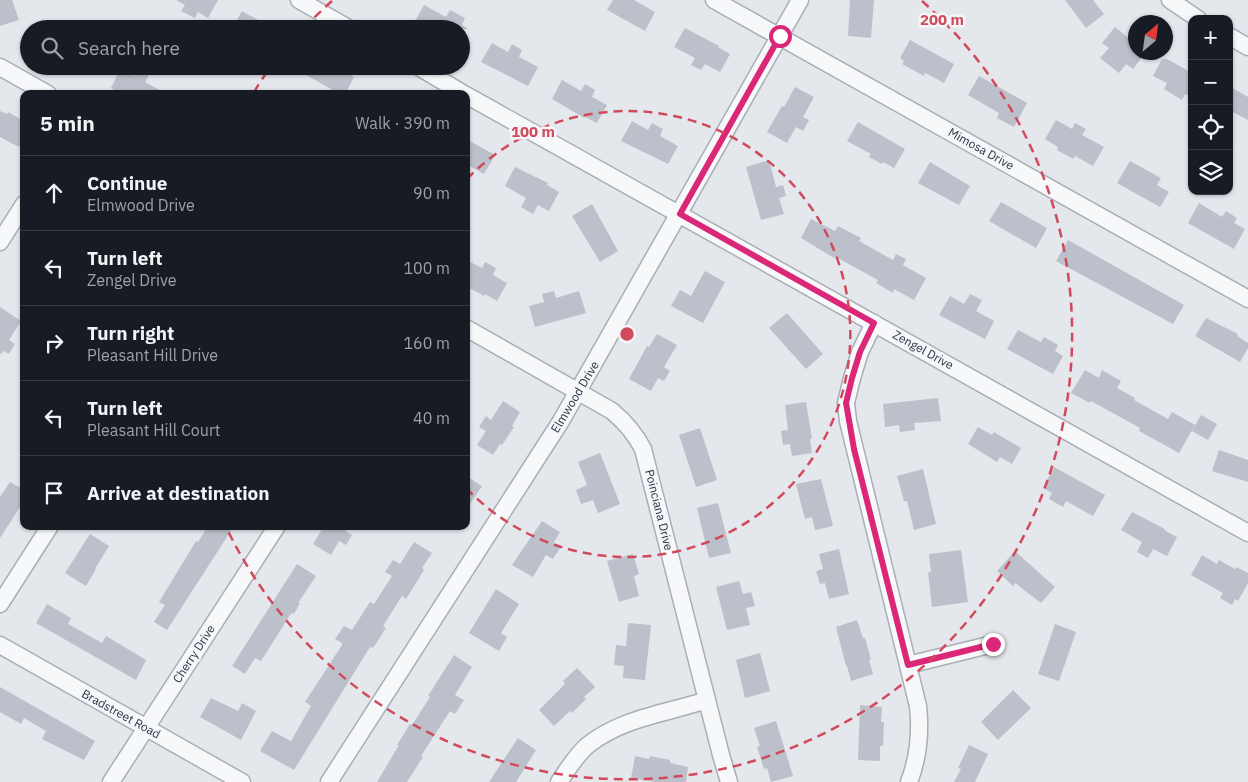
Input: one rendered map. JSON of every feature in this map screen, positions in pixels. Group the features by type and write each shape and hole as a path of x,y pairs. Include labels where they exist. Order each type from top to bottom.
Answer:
{"street":[{"path":"299,0 334,20"},
{"name":"Mimosa Drive","path":"714,0 1248,299"},
{"name":"Elmwood Drive","path":"329,782 579,392 800,0"},
{"path":"1170,0 1192,15"},
{"path":"1233,38 1248,47"},
{"path":"0,67 41,90"},
{"name":"Zengel Drive","path":"432,75 458,90"},
{"name":"Zengel Drive","path":"470,97 1248,533"},
{"path":"0,242 20,210"},
{"path":"874,323 860,352 846,403 854,449 918,706 920,726 916,762 909,782"},
{"name":"Poinciana Drive","path":"470,330 612,411 635,434 643,449 729,782"},
{"path":"0,604 47,530"},
{"name":"Cherry Drive","path":"111,782 274,530"},
{"name":"Bradstreet Road","path":"0,644 242,782"},
{"path":"908,665 993,644"},
{"path":"559,782 587,746 608,731 625,723 707,700"}],"building":[{"path":"0,0 12,0 19,20 0,26"},
{"path":"176,0 218,0 208,18 198,12 195,18 181,11 185,5"},
{"path":"613,0 634,0 655,12 645,31 607,10"},
{"path":"850,0 874,0 871,38 848,36"},
{"path":"1065,0 1093,0 1104,14 1086,28"},
{"path":"424,5 446,17 450,10 465,18 464,20 416,20"},
{"path":"242,11 258,20 237,20"},
{"path":"1115,27 1128,38 1128,60 1140,60 1133,69 1126,64 1119,73 1100,58 1109,48 1102,43"},
{"path":"685,28 730,54 720,72 705,64 701,70 691,65 695,58 674,47"},
{"path":"910,40 954,64 944,83 925,73 924,76 902,64 904,61 900,58"},
{"path":"492,43 508,52 512,44 522,50 519,57 538,67 528,86 481,62"},
{"path":"1161,60 1169,60 1188,71 1188,95 1185,94 1182,100 1164,89 1167,83 1153,76"},
{"path":"118,75 149,75 145,82 160,90 114,90 111,88"},
{"path":"306,75 350,75 354,77 347,90 333,90"},
{"path":"979,76 1027,103 1014,127 997,118 999,113 968,95"},
{"path":"562,80 581,91 585,84 595,90 592,97 607,105 597,123 584,118 552,99"},
{"path":"795,87 814,97 803,117 809,120 803,131 796,127 787,143 767,132"},
{"path":"1233,88 1248,97 1248,120 1233,112"},
{"path":"0,111 7,114 8,112 20,119 19,147 0,137"},
{"path":"1056,120 1072,129 1075,123 1086,129 1082,135 1104,147 1093,166 1075,156 1073,159 1057,150 1058,147 1045,139"},
{"path":"632,121 648,130 652,123 663,129 660,136 678,146 668,164 621,141"},
{"path":"858,122 905,149 894,168 869,157 871,154 847,141"},
{"path":"470,141 495,155 484,174 470,166"},
{"path":"769,160 776,187 783,185 786,196 779,198 784,214 761,220 746,167"},
{"path":"1130,161 1161,178 1157,185 1169,192 1160,207 1117,183"},
{"path":"930,162 970,186 959,205 918,183"},
{"path":"515,167 548,183 547,185 559,192 549,211 538,205 533,214 521,207 526,198 505,186"},
{"path":"1001,202 1047,228 1036,248 989,221"},
{"path":"1199,203 1222,217 1226,211 1237,218 1234,223 1245,229 1234,249 1188,223"},
{"path":"592,204 618,251 600,262 572,216"},
{"path":"811,219 835,231 838,226 861,238 859,241 893,260 896,254 906,259 903,265 926,278 914,300 894,289 893,293 876,283 878,280 834,256 834,258 801,238"},
{"path":"1068,240 1184,305 1173,324 1056,261"},
{"path":"470,262 482,268 485,262 496,268 493,275 507,283 497,301 485,294 484,296 470,288"},
{"path":"705,271 725,282 703,323 671,306 680,290 691,296"},
{"path":"554,291 556,298 579,291 586,313 535,327 529,306 544,302 542,294"},
{"path":"970,294 982,300 976,311 994,321 985,339 939,315 950,296 964,304"},
{"path":"0,307 20,320 20,323 9,340 15,344 9,354 3,351 0,355"},
{"path":"787,313 823,354 806,369 769,328"},
{"path":"1206,318 1238,334 1237,336 1248,343 1248,348 1240,362 1195,336"},
{"path":"1018,330 1041,342 1044,337 1058,345 1055,351 1063,356 1053,374 1007,349"},
{"path":"657,334 677,345 664,367 670,371 664,381 658,378 651,391 629,379 647,346 649,347"},
{"path":"1085,370 1099,378 1102,370 1121,381 1117,388 1135,398 1134,400 1168,419 1172,412 1195,425 1179,453 1139,431 1140,428 1091,401 1090,403 1071,393"},
{"path":"938,398 941,421 914,423 915,430 900,432 899,425 885,427 883,404"},
{"path":"503,401 520,412 512,426 514,427 493,455 477,445 486,431 479,427 486,416 491,420"},
{"path":"806,402 812,438 810,439 812,453 792,456 790,444 783,445 781,431 788,430 785,405"},
{"path":"1201,415 1217,424 1208,440 1192,431"},
{"path":"978,427 992,435 994,432 1021,448 1012,464 1000,457 997,462 968,444"},
{"path":"700,428 717,480 696,487 679,435"},
{"path":"1219,450 1248,460 1248,482 1212,471"},
{"path":"600,453 620,504 598,513 593,500 581,504 576,490 587,485 578,462"},
{"path":"1054,467 1105,495 1093,516 1066,501 1063,507 1049,499 1052,493 1043,488"},
{"path":"923,469 936,524 914,530 907,501 904,501 897,476"},
{"path":"470,478 482,486 470,504"},
{"path":"821,479 833,526 815,530 812,517 805,519 796,484"},
{"path":"10,482 20,488 20,507 0,538 0,497"},
{"path":"718,503 731,553 709,558 697,508"},
{"path":"1132,512 1177,537 1167,556 1153,549 1148,558 1137,552 1142,542 1121,530"},
{"path":"542,521 560,532 553,544 560,548 553,559 546,555 533,577 512,565"},
{"path":"206,530 231,530 167,630 154,622 165,605 159,602 196,541 198,542"},
{"path":"322,530 347,530 352,535 346,545 339,541 331,555 313,544"},
{"path":"90,534 109,546 86,586 65,573"},
{"path":"414,542 432,553 422,568 424,570 406,599 402,596 383,626 386,628 373,648 370,647 294,770 260,751 272,731 291,741 311,706 305,702 342,645 342,643 335,639 344,626 352,630 370,602 374,604 392,576 385,572 393,560 400,564"},
{"path":"839,549 849,594 829,599 825,583 820,584 816,571 823,569 819,554"},
{"path":"961,550 968,602 932,607 928,572 931,572 929,554"},
{"path":"1015,551 1055,587 1041,603 1015,583 1013,586 997,571"},
{"path":"633,554 639,574 634,576 639,596 619,602 607,561"},
{"path":"1202,555 1217,564 1219,560 1235,569 1236,567 1248,573 1248,583 1238,601 1235,599 1232,605 1220,598 1223,593 1191,575"},
{"path":"297,564 316,576 298,603 300,603 294,614 290,615 261,661 255,658 245,674 232,666"},
{"path":"739,581 743,594 751,592 755,606 746,608 750,625 727,630 716,587"},
{"path":"496,589 519,604 501,633 507,637 499,651 469,633"},
{"path":"47,604 71,618 68,624 102,643 106,636 146,660 136,680 36,623"},
{"path":"857,620 863,638 865,638 873,674 851,681 836,627"},
{"path":"628,623 651,625 645,680 623,678 624,666 614,665 616,645 626,646"},
{"path":"1055,624 1076,632 1059,681 1038,674"},
{"path":"760,653 770,691 745,698 736,660"},
{"path":"454,655 472,667 455,695 464,700 455,714 450,711 407,782 377,782 399,745 397,745 430,697 428,696"},
{"path":"577,668 595,687 584,697 586,699 572,713 570,711 554,726 539,710 565,684 563,681"},
{"path":"0,687 95,741 84,760 42,739 46,731 24,718 21,724 0,712"},
{"path":"1013,690 1031,708 998,740 981,722"},
{"path":"211,698 238,711 242,703 256,711 241,740 200,717"},
{"path":"860,705 882,707 881,722 884,722 883,746 880,746 880,761 858,760"},
{"path":"776,721 793,776 771,782 767,768 764,769 757,747 760,746 754,728"},
{"path":"518,738 536,750 516,782 489,782"},
{"path":"969,745 988,754 975,782 954,782 961,769 958,768"},
{"path":"635,756 649,759 650,756 670,760 670,763 688,767 686,782 655,782 631,778"}],"route":[{"path":"780,36 680,214 874,323 860,352 846,403 854,449 908,665 993,644"}]}
